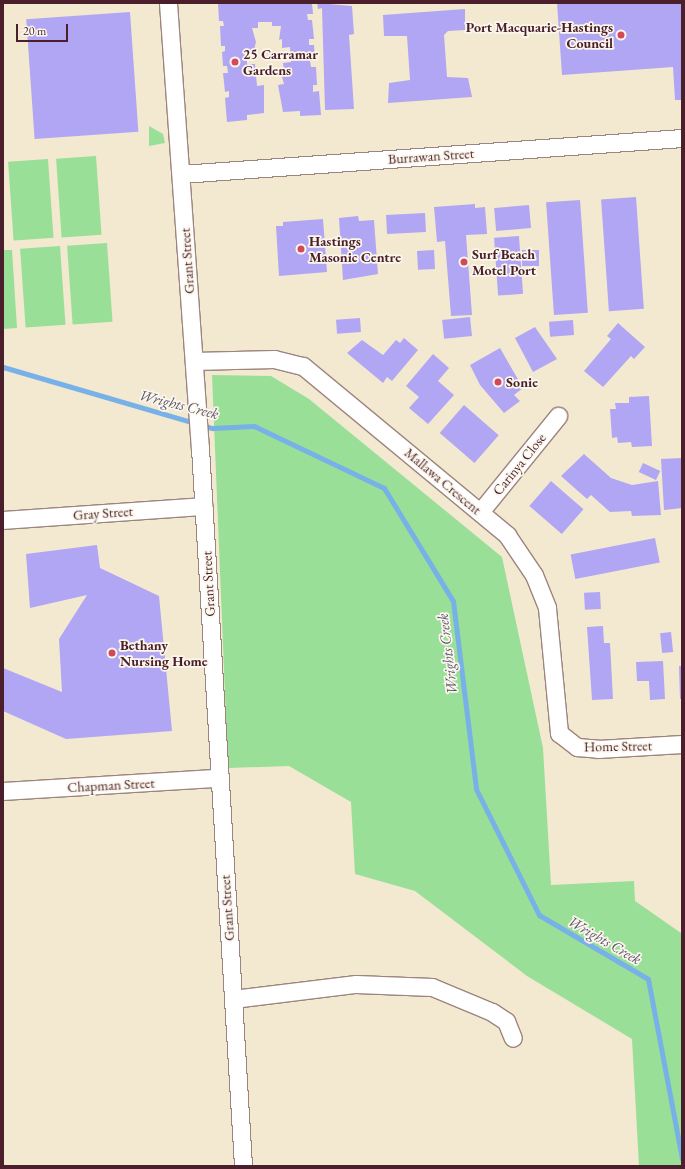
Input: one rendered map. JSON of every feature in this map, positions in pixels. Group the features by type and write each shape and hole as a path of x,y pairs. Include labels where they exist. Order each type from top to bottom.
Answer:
{"street":[{"name":"Grant Street","path":"168,3 198,411 218,778 243,1166"},
{"name":"Burrawan Street","path":"181,174 682,138"},
{"name":"Mallawa Crescent","path":"194,361 274,359 303,366 507,535 534,575 546,608 559,733"},
{"name":"Carinya Close","path":"480,512 558,416"},
{"name":"Gray Street","path":"3,520 204,506"},
{"name":"Home Street","path":"559,733 577,747 591,748 682,744"},
{"name":"Chapman Street","path":"3,791 218,778"},
{"path":"233,999 356,984 432,987 492,1012 506,1021 513,1038"}],"green space":[{"path":"149,126 163,134 165,143 149,146"},
{"path":"96,156 102,235 62,238 56,159"},
{"path":"48,159 54,238 14,241 8,162"},
{"path":"107,243 113,322 73,325 67,246"},
{"path":"60,246 66,325 26,328 20,249"},
{"path":"3,250 12,250 17,328 3,329"},
{"path":"212,375 271,376 309,399 502,557 543,748 551,885 634,881 635,901 681,933 682,1166 639,1166 632,1039 527,976 415,891 355,874 351,802 289,766 228,768"}],"building":[{"name":"25 Carramar Gardens","path":"218,3 312,3 313,14 307,14 308,20 312,20 314,39 309,39 309,45 314,45 315,60 310,61 311,67 316,67 317,85 313,85 313,92 319,91 321,115 300,116 300,111 283,112 278,85 284,84 280,70 284,70 283,63 291,62 290,47 282,48 282,39 279,40 281,26 272,26 272,22 258,22 258,28 252,28 256,42 254,50 247,50 247,64 255,64 257,86 264,85 264,113 247,115 247,120 227,122 225,98 229,97 229,91 225,92 223,73 228,73 227,66 223,66 222,52 225,51 225,46 221,46 220,26 224,26 223,21 219,21"},
{"path":"317,3 352,6 354,34 349,35 354,109 325,110 322,8 318,9"},
{"name":"Port Macquarie-Hastings Council","path":"557,3 682,3 682,100 675,100 673,67 562,75"},
{"path":"465,9 465,30 448,31 444,35 447,77 468,78 472,97 388,103 389,83 410,80 407,36 384,36 383,15"},
{"path":"130,12 138,132 35,139 26,19"},
{"path":"636,197 644,309 609,311 601,199"},
{"path":"580,200 588,313 554,315 546,202"},
{"path":"475,204 475,208 485,207 487,234 466,235 472,315 451,316 445,241 437,242 434,207"},
{"path":"529,205 531,228 496,231 494,208"},
{"path":"425,213 426,232 387,234 386,215"},
{"path":"358,216 359,221 374,220 378,274 343,280 339,218"},
{"name":"Hastings Masonic Centre","path":"323,219 327,272 279,276 276,226 283,226 283,222"},
{"path":"519,236 523,294 498,296 494,238"},
{"path":"434,250 435,269 418,270 417,251"},
{"path":"522,250 539,250 539,266 522,266"},
{"path":"470,317 472,336 444,339 442,320"},
{"path":"360,318 361,332 337,334 336,320"},
{"path":"573,320 574,335 550,337 549,322"},
{"path":"618,323 645,347 634,359 631,356 603,387 584,371 611,339 607,336"},
{"path":"535,327 557,359 533,372 515,338"},
{"path":"404,338 418,350 392,381 387,377 383,383 347,353 362,340 383,355 396,340 400,343"},
{"name":"Sonie","path":"500,348 523,388 514,395 520,401 504,413 480,385 470,365"},
{"path":"433,354 449,368 438,381 454,395 428,424 409,408 419,397 406,386"},
{"path":"649,396 652,446 632,447 631,442 618,443 617,437 612,438 610,409 616,409 615,403 629,403 629,397"},
{"path":"464,405 499,435 474,463 440,433"},
{"path":"584,454 611,478 632,485 658,481 661,515 632,516 631,511 610,512 591,495 587,499 561,476"},
{"path":"682,458 682,508 664,510 661,459"},
{"path":"643,463 660,471 656,480 639,472"},
{"path":"551,481 583,509 562,534 529,506"},
{"path":"655,538 660,563 575,579 571,554"},
{"name":"Bethany Nursing Home","path":"97,545 100,568 159,596 172,731 66,739 3,711 3,668 62,692 59,639 87,595 30,608 26,554"},
{"path":"600,592 601,609 585,610 584,593"},
{"path":"603,626 604,643 610,643 613,699 592,700 587,627"},
{"path":"671,632 673,652 662,653 660,633"},
{"path":"663,661 665,699 650,700 649,681 637,681 636,662"},
{"path":"679,666 682,666 682,699 680,699"}],"waterway":[{"name":"Wrights Creek","path":"3,367 212,428 254,426 384,488 453,601 476,789 539,915 648,979 682,1159"}],"place":[{"name":"Port Macquarie-Hastings Council","path":"621,35"},
{"name":"25 Carramar Gardens","path":"235,62"},
{"name":"Hastings Masonic Centre","path":"301,249"},
{"name":"Surf Beach Motel Port","path":"464,262"},
{"name":"Sonie","path":"498,382"},
{"name":"Bethany Nursing Home","path":"112,653"}]}
